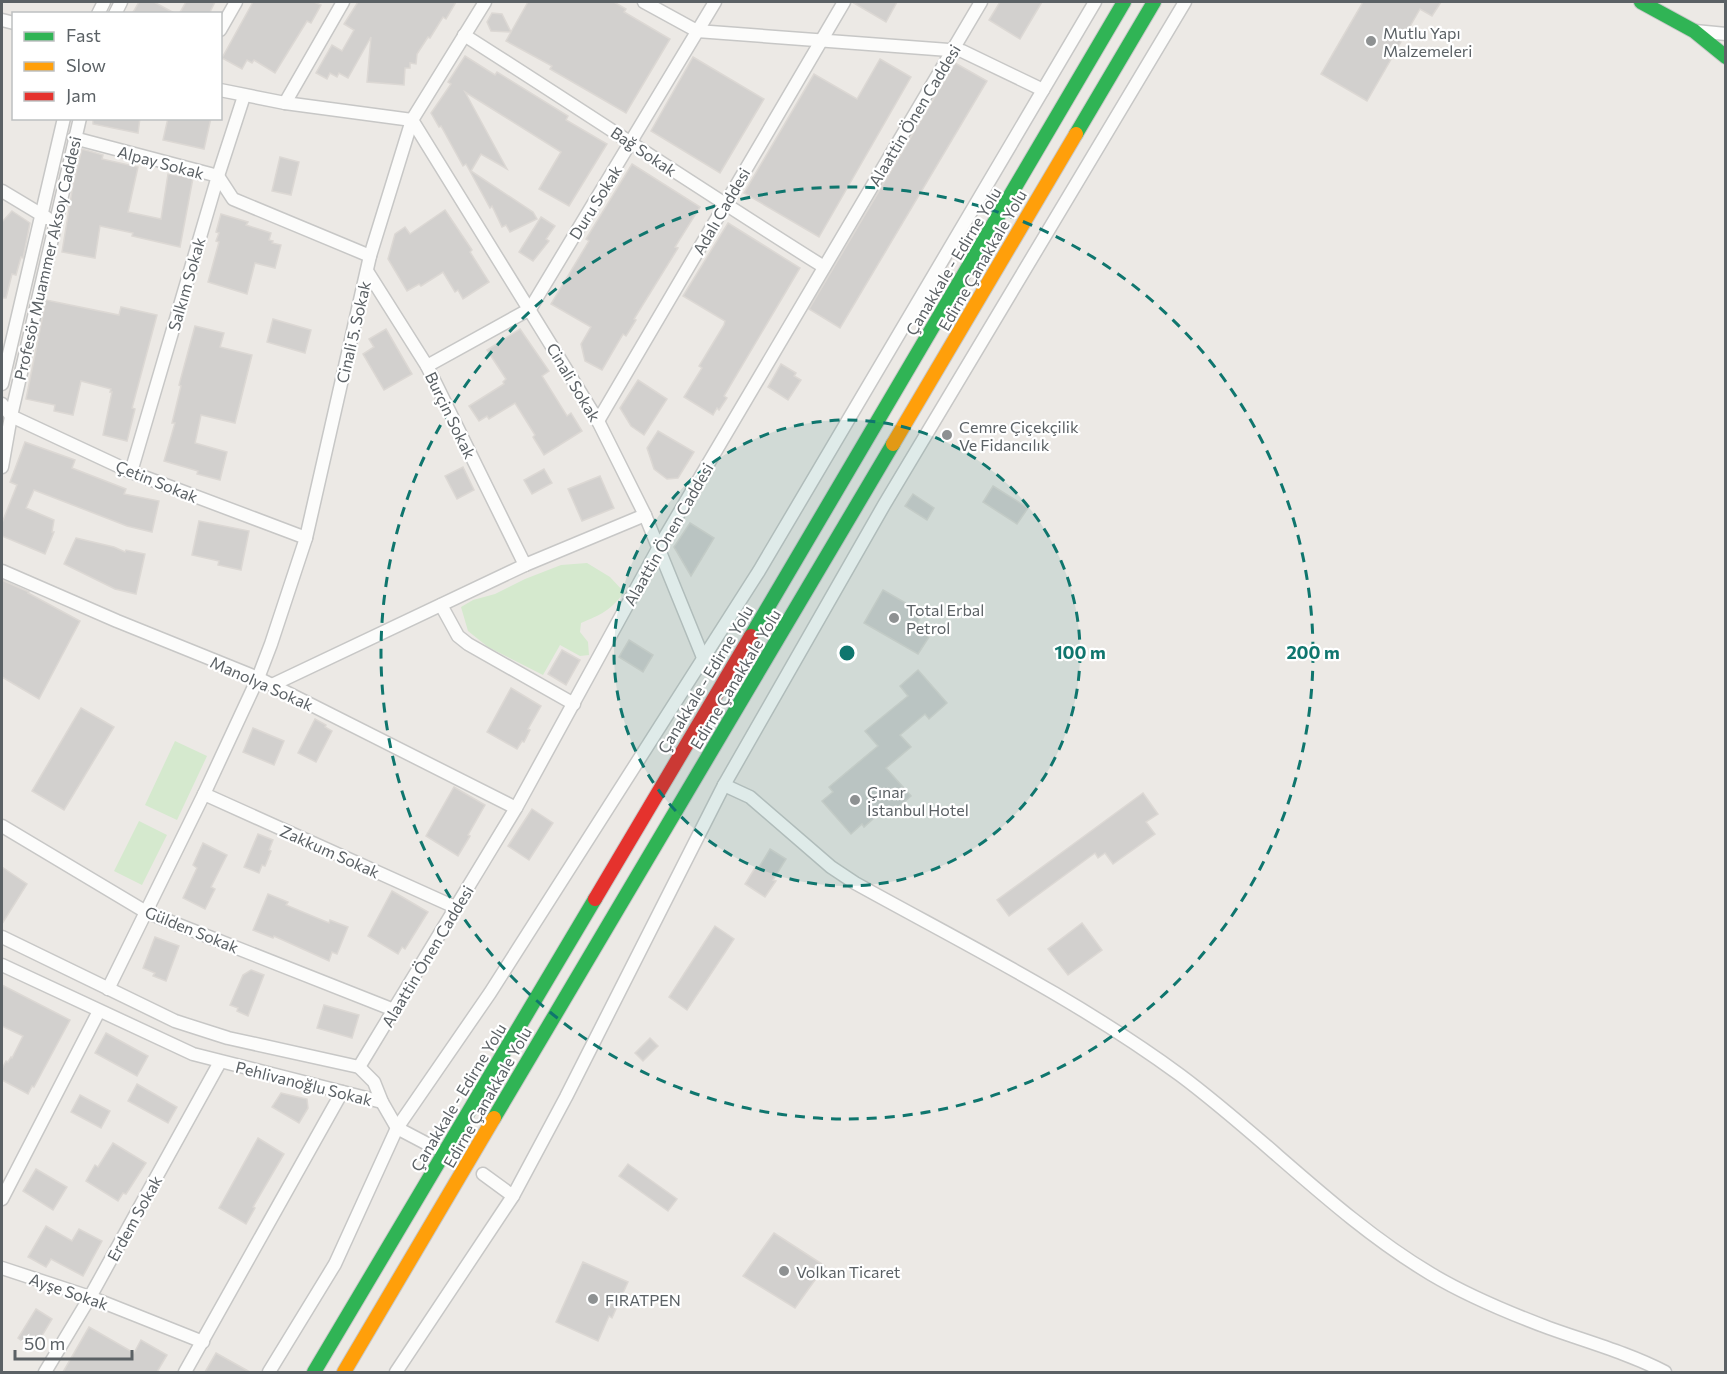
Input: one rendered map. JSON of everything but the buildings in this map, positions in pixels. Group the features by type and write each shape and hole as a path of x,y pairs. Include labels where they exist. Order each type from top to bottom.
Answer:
{"main road":[{"name":"Çanakkale - Edirne Yolu","path":"314,1372 953,295 1124,2"},
{"name":"Edirne Çanakkale Yolu","path":"344,1372 778,663 866,493 1154,2"},
{"path":"1641,2 1694,31 1725,57"}],"street":[{"path":"222,26 236,2"},
{"path":"285,103 343,2"},
{"name":"Cinali 5. Sokak","path":"108,989 204,795 258,678 284,609 306,538 370,255 412,120 484,2"},
{"path":"644,2 697,31 953,49 973,55 1043,90"},
{"name":"Duru Sokak","path":"530,309 715,2"},
{"name":"Adalı Caddesi","path":"598,421 844,2"},
{"name":"Alaattin Önen Caddesi","path":"359,1067 516,808 659,547 981,2"},
{"path":"269,1372 336,1264 397,1128 490,993 704,660 759,571 1095,2"},
{"path":"396,1372 513,1196 724,785 778,663 884,505 1185,2"},
{"path":"1694,31 1725,34"},
{"name":"Bağ Sokak","path":"464,36 825,267"},
{"path":"222,90 285,103 412,120"},
{"name":"Salkım Sokak","path":"131,472 244,96"},
{"name":"Profesör Muammer Aksoy Caddesi","path":"2,384 64,120"},
{"name":"Profesör Muammer Aksoy Caddesi","path":"2,467 11,416 54,223 79,120"},
{"name":"Cinali Sokak","path":"412,120 598,421 645,515 704,660"},
{"name":"Alpay Sokak","path":"74,138 218,177 233,199 370,255"},
{"path":"2,191 54,223"},
{"name":"Burçin Sokak","path":"367,271 428,366 525,565"},
{"path":"428,366 530,309"},
{"path":"2,404 11,416"},
{"name":"Çetin Sokak","path":"11,416 131,472 306,538"},
{"path":"866,493 884,505"},
{"path":"272,685 525,565 645,515"},
{"name":"Manolya Sokak","path":"2,571 258,678 516,808"},
{"path":"441,605 458,636 468,644 574,704"},
{"path":"724,785 750,796 822,860 855,883 1044,986 1112,1027 1213,1100 1336,1206 1395,1252 1434,1276 1486,1302 1549,1328 1618,1351 1665,1372"},
{"name":"Zakkum Sokak","path":"204,795 457,908"},
{"name":"Gülden Sokak","path":"2,826 146,912 394,1010"},
{"name":"Pehlivanoğlu Sokak","path":"2,937 149,1010 202,1031 359,1067 374,1082 382,1102"},
{"name":"Pehlivanoğlu Sokak","path":"2,965 193,1054 382,1102"},
{"path":"2,1199 99,1011"},
{"name":"Erdem Sokak","path":"45,1372 90,1298 219,1062"},
{"path":"185,1372 342,1092"},
{"path":"382,1102 397,1128 435,1148"},
{"path":"483,1174 513,1196"},
{"name":"Ayşe Sokak","path":"2,1268 90,1298 203,1342"}],"green space":[{"path":"587,563 610,577 624,592 605,611 581,623 580,632 588,642 589,655 580,656 560,645 543,675 488,647 468,631 461,607 473,600 495,594 561,565"},
{"path":"175,741 207,756 177,820 145,805"},
{"path":"139,821 167,835 142,885 114,871"}],"traffic: fast":[{"path":"751,636 1124,2"},
{"path":"1076,134 1154,2"},
{"path":"1641,2 1694,31 1726,57"},
{"path":"494,1118 893,444"},
{"path":"314,1372 595,899"}],"traffic: slow":[{"path":"893,444 1076,134"},
{"path":"344,1372 494,1118"}],"traffic: jam":[{"path":"595,899 751,636"}],"place":[{"name":"Mutlu Yapı Malzemeleri","path":"1371,41"},
{"name":"Cemre Çiçekçilik Ve Fidancılık","path":"947,435"},
{"name":"Total Erbal Petrol","path":"894,618"},
{"name":"Çınar İstanbul Hotel","path":"855,800"},
{"name":"Volkan Ticaret","path":"784,1271"},
{"name":"FIRATPEN","path":"593,1299"}]}
